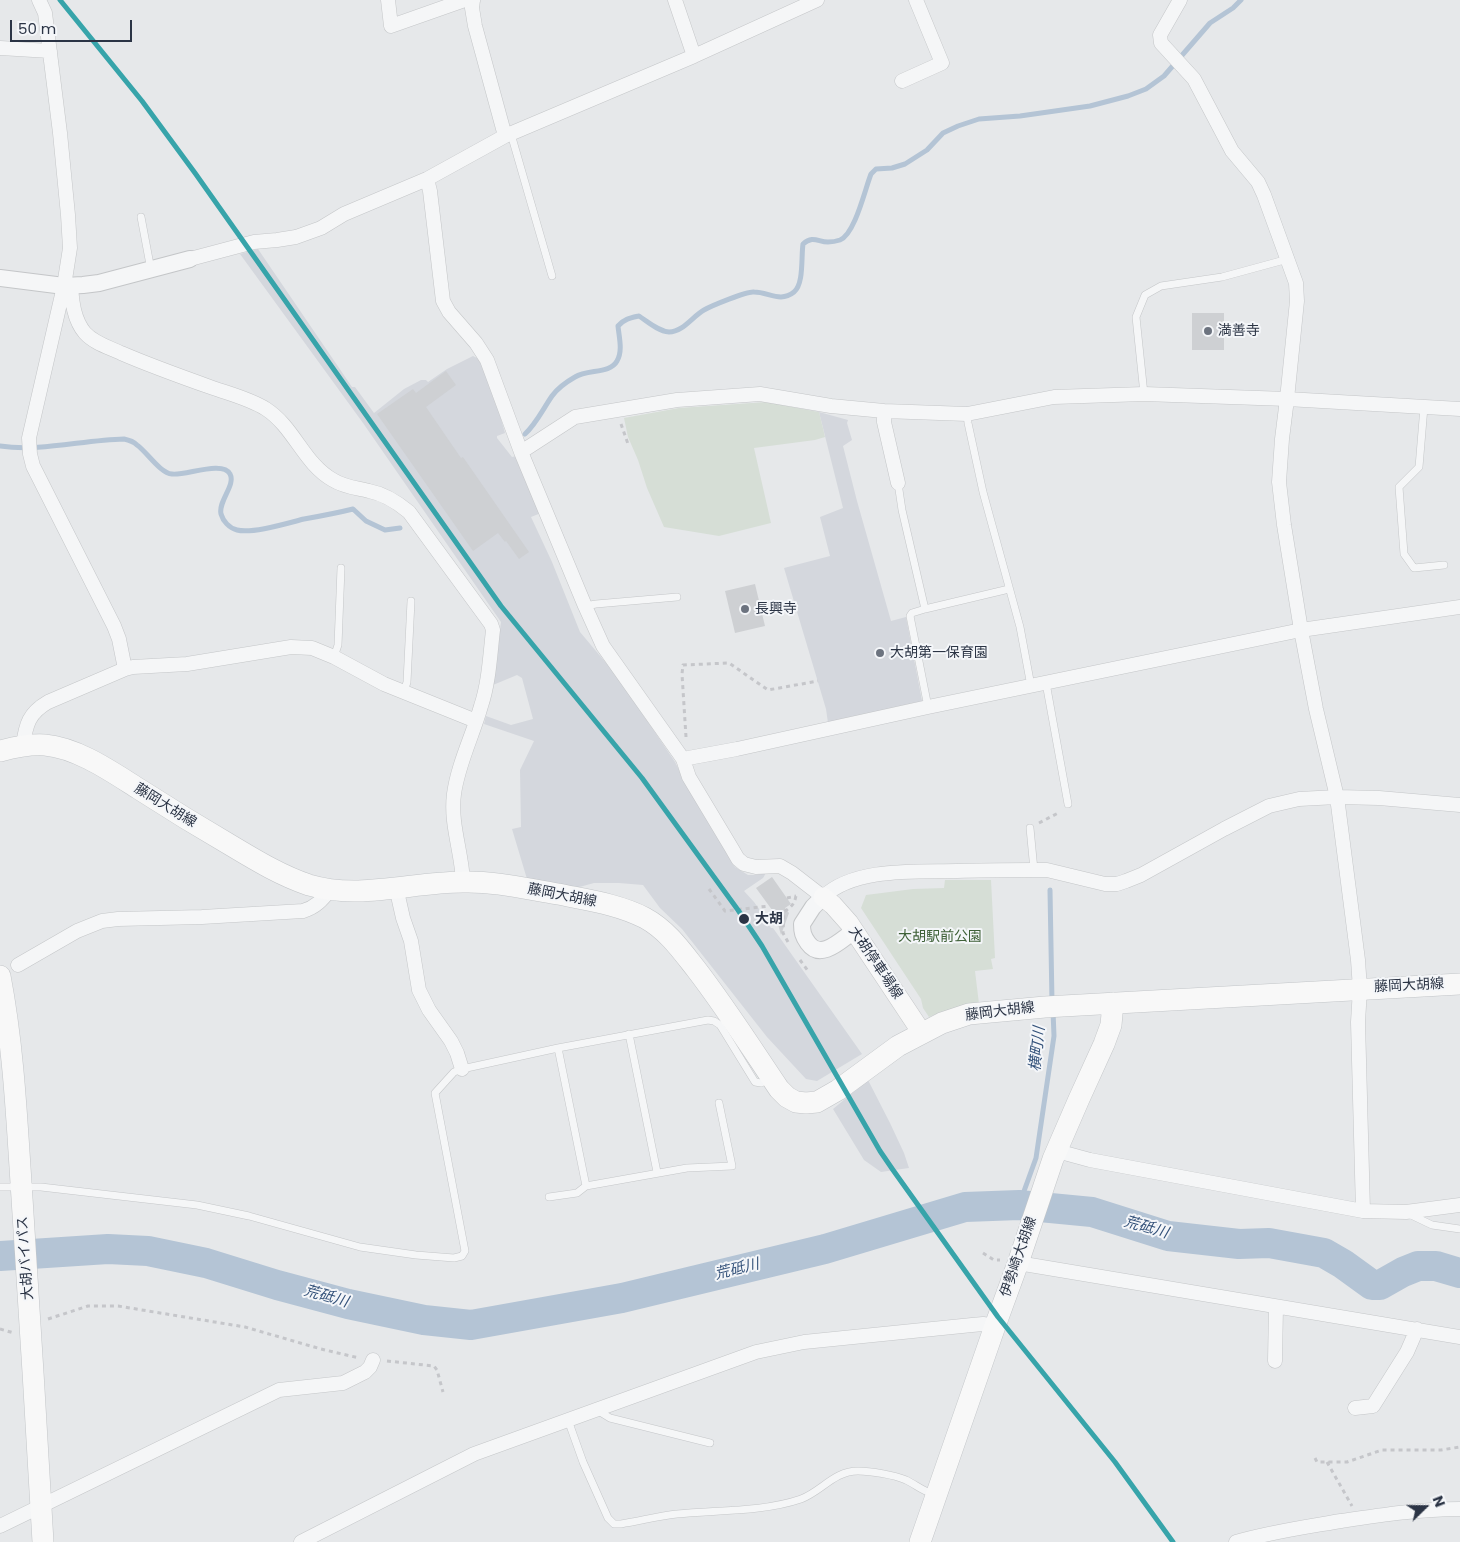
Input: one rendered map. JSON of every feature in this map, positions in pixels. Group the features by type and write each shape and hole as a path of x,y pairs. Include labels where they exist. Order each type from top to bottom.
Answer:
{"main road":[{"name":"藤岡大胡線","path":"0,751 23,745 46,745 64,749 108,770 185,819 262,864 309,884 330,890 360,891 481,882 529,889 608,905 635,913 658,926 675,943 713,990 772,1078 787,1097 796,1102 818,1102 838,1090 898,1046 942,1023 961,1016 1052,1006 1460,984"},
{"name":"大胡停車場線","path":"823,896 833,905 854,931 922,1033"},
{"name":"大胡バイパス","path":"0,976 8,1026 22,1196 24,1329 43,1542"},
{"name":"伊勢崎大胡線","path":"920,1542 995,1326 1015,1261 1055,1155 1104,1044 1110,1025 1113,1003"}],"street":[{"path":"39,0 45,13 70,234 68,286 29,438 30,454 33,466 114,626 119,639 125,669"},
{"path":"388,0 391,26 465,0 473,0 475,26 508,135"},
{"path":"675,0 694,56"},
{"path":"0,278 68,286 99,283 254,242 277,240 313,231 344,214 427,179 508,135 694,56 817,0"},
{"path":"902,81 942,63 916,0"},
{"path":"1180,0 1160,35 1161,43 1194,79 1232,151 1258,182 1296,284 1297,301 1279,482 1286,543 1301,630 1316,709 1337,797 1358,960 1363,1211"},
{"path":"0,48 50,51"},
{"path":"427,179 443,301 449,312 476,343 487,360 521,452 603,646 683,759 690,777 738,859 750,866 780,866 823,896"},
{"path":"68,286 78,322 83,331 95,341 156,368 266,408 276,416 314,464 327,476 344,486 372,491 386,496 400,505 408,512 492,624 493,630 487,683 457,778 454,794 454,829 463,873 463,882"},
{"path":"521,452 575,417 677,400 767,394 831,406 884,411 967,414 1054,397 1144,394 1287,399 1460,409"},
{"path":"884,411 884,422 898,483"},
{"path":"683,759 1301,630 1460,607"},
{"path":"23,745 25,729 30,717 38,708 125,669 187,664 290,647 312,648 334,657 384,684 476,722"},
{"path":"854,931 825,950 819,951 814,950 803,936 802,924 813,907 836,886 849,880 887,873 1047,870 1091,881 1117,884 1142,874 1269,806 1300,799 1337,797 1379,798 1460,806"},
{"path":"396,887 403,918 411,941 419,990 429,1010 451,1041 462,1069"},
{"path":"18,965 77,930 102,921 118,918 202,917 303,911 320,902 330,890"},
{"path":"1055,1155 1363,1211 1406,1212 1460,1205"},
{"path":"1015,1261 1460,1337"},
{"path":"1275,1361 1276,1307"},
{"path":"301,1542 474,1454 756,1352 804,1342 972,1325 995,1326"},
{"path":"1355,1408 1373,1406 1407,1352 1417,1329"},
{"path":"0,1526 279,1390 343,1383 365,1372 373,1360"},
{"path":"1236,1542 1357,1519 1424,1510 1460,1509"}],"lane":[{"path":"508,135 552,276"},
{"path":"141,217 151,270"},
{"path":"1144,394 1136,317 1145,295 1161,286 1222,277 1288,259"},
{"path":"1424,407 1419,467 1399,487 1404,554 1414,568 1444,565"},
{"path":"967,414 983,492 1020,627 1031,686"},
{"path":"898,483 902,510 925,609"},
{"path":"334,657 338,645 340,568"},
{"path":"928,707 910,616 912,613 1009,589"},
{"path":"585,606 677,597"},
{"path":"404,692 407,682 410,601"},
{"path":"1046,684 1068,804"},
{"path":"1030,828 1034,870"},
{"path":"0,1187 22,1196 80,1191 197,1205 249,1216 360,1247 454,1258 462,1256 465,1252 464,1243 435,1093 454,1072 558,1048 704,1020 714,1021 720,1025 755,1082 761,1083 772,1078"},
{"path":"629,1034 658,1172"},
{"path":"558,1048 586,1186"},
{"path":"548,1197 577,1193 586,1186 658,1172 687,1168 732,1166 719,1103"},
{"path":"1406,1212 1432,1225 1460,1229"},
{"path":"596,1410 610,1418 710,1443"},
{"path":"568,1420 583,1462 608,1518 614,1524 676,1514 712,1513 778,1505 807,1496 836,1476 846,1472 857,1471 901,1478 926,1492 936,1494"}],"path":[{"path":"619,416 628,444"},
{"path":"683,759 687,742 683,665 729,663 768,690 818,682"},
{"path":"1030,828 1066,809 1068,804"},
{"path":"709,889 725,912 769,906"},
{"path":"983,1253 994,1260 1015,1261"},
{"path":"0,1329 24,1329 88,1306 118,1306 245,1327 321,1350 357,1358 434,1366 437,1370 443,1392"},
{"path":"1315,1458 1317,1462 1347,1462 1382,1450 1441,1450 1460,1447"},
{"path":"1327,1462 1354,1509 1357,1519"}],"shaded area":[{"path":"258,249 352,387 355,387 374,413 404,389 421,380 428,382 447,369 473,356 479,359 492,387 505,433 497,436 497,438 512,457 517,456 541,513 531,517 552,562 580,632 617,676 675,762 735,867 748,875 766,873 763,878 744,891 754,902 771,928 773,928 862,1054 817,1081 806,1079 767,1037 682,929 660,908 643,885 594,883 572,889 527,879 512,829 521,827 520,770 534,741 484,724 486,716 511,725 533,719 522,678 517,675 493,685 501,622 363,423 240,254"},
{"path":"819,412 848,420 847,423 852,440 843,446 857,501 891,621 906,617 922,701 828,723 826,709 784,568 830,556 820,517 843,508"},
{"path":"868,1080 904,1153 909,1168 881,1172 864,1160 833,1109"}],"green space":[{"path":"766,402 819,412 825,437 754,448 771,523 719,536 664,527 628,437 624,418 679,408"},
{"name":"大胡駅前公園","path":"945,880 991,880 995,958 991,959 993,969 975,971 979,1004 941,1012 929,1017 923,1008 921,999 861,908 866,895 913,889 944,888"}],"building":[{"name":"満善寺","path":"1192,313 1224,313 1224,350 1192,350"},
{"path":"446,371 456,385 426,407 529,552 519,559 498,533 473,551 377,414 413,389 416,393"},
{"name":"長興寺","path":"755,584 765,626 735,633 725,591"},
{"path":"772,877 791,904 785,908 789,913 781,935 775,914 756,888"}],"waterway":[{"path":"525,434 552,396 563,385 580,375 604,370 614,365 620,353 618,326 625,320 639,316 653,326 669,332 683,327 704,310 750,292 759,292 779,297 789,295 794,292 799,283 803,244 813,239 828,242 836,241 845,236 855,220 871,174 876,169 892,168 905,164 927,150 943,133 979,119 1020,116 1090,106 1146,89 1164,76 1210,23 1233,8 1241,0"},
{"path":"0,446 31,448 124,439 131,441 141,448 167,473 178,474 212,468 226,470 230,474 231,483 222,504 221,514 227,524 237,530 252,531 353,509 366,521 385,530 400,528"},
{"name":"横町川","path":"1050,890 1052,1002"},
{"name":"横町川","path":"1019,1205 1036,1158 1054,1036 1053,1011"},
{"name":"荒砥川","path":"0,1256 108,1249 148,1251 206,1263 348,1304 424,1320 471,1325 622,1298 825,1249 965,1207 1019,1205 1092,1212 1168,1236 1239,1244 1269,1243 1324,1253 1372,1285 1380,1285 1418,1266 1436,1266 1460,1273"}],"transit line":[{"path":"60,0 142,101 195,173 501,606 642,778 738,910 762,946 880,1151 893,1170 998,1317 1115,1462 1173,1542"}],"place":[{"name":"満善寺","path":"1208,331"},
{"name":"長興寺","path":"745,609"},
{"name":"大胡第一保育園","path":"880,653"},
{"name":"大胡","path":"744,919"}]}
